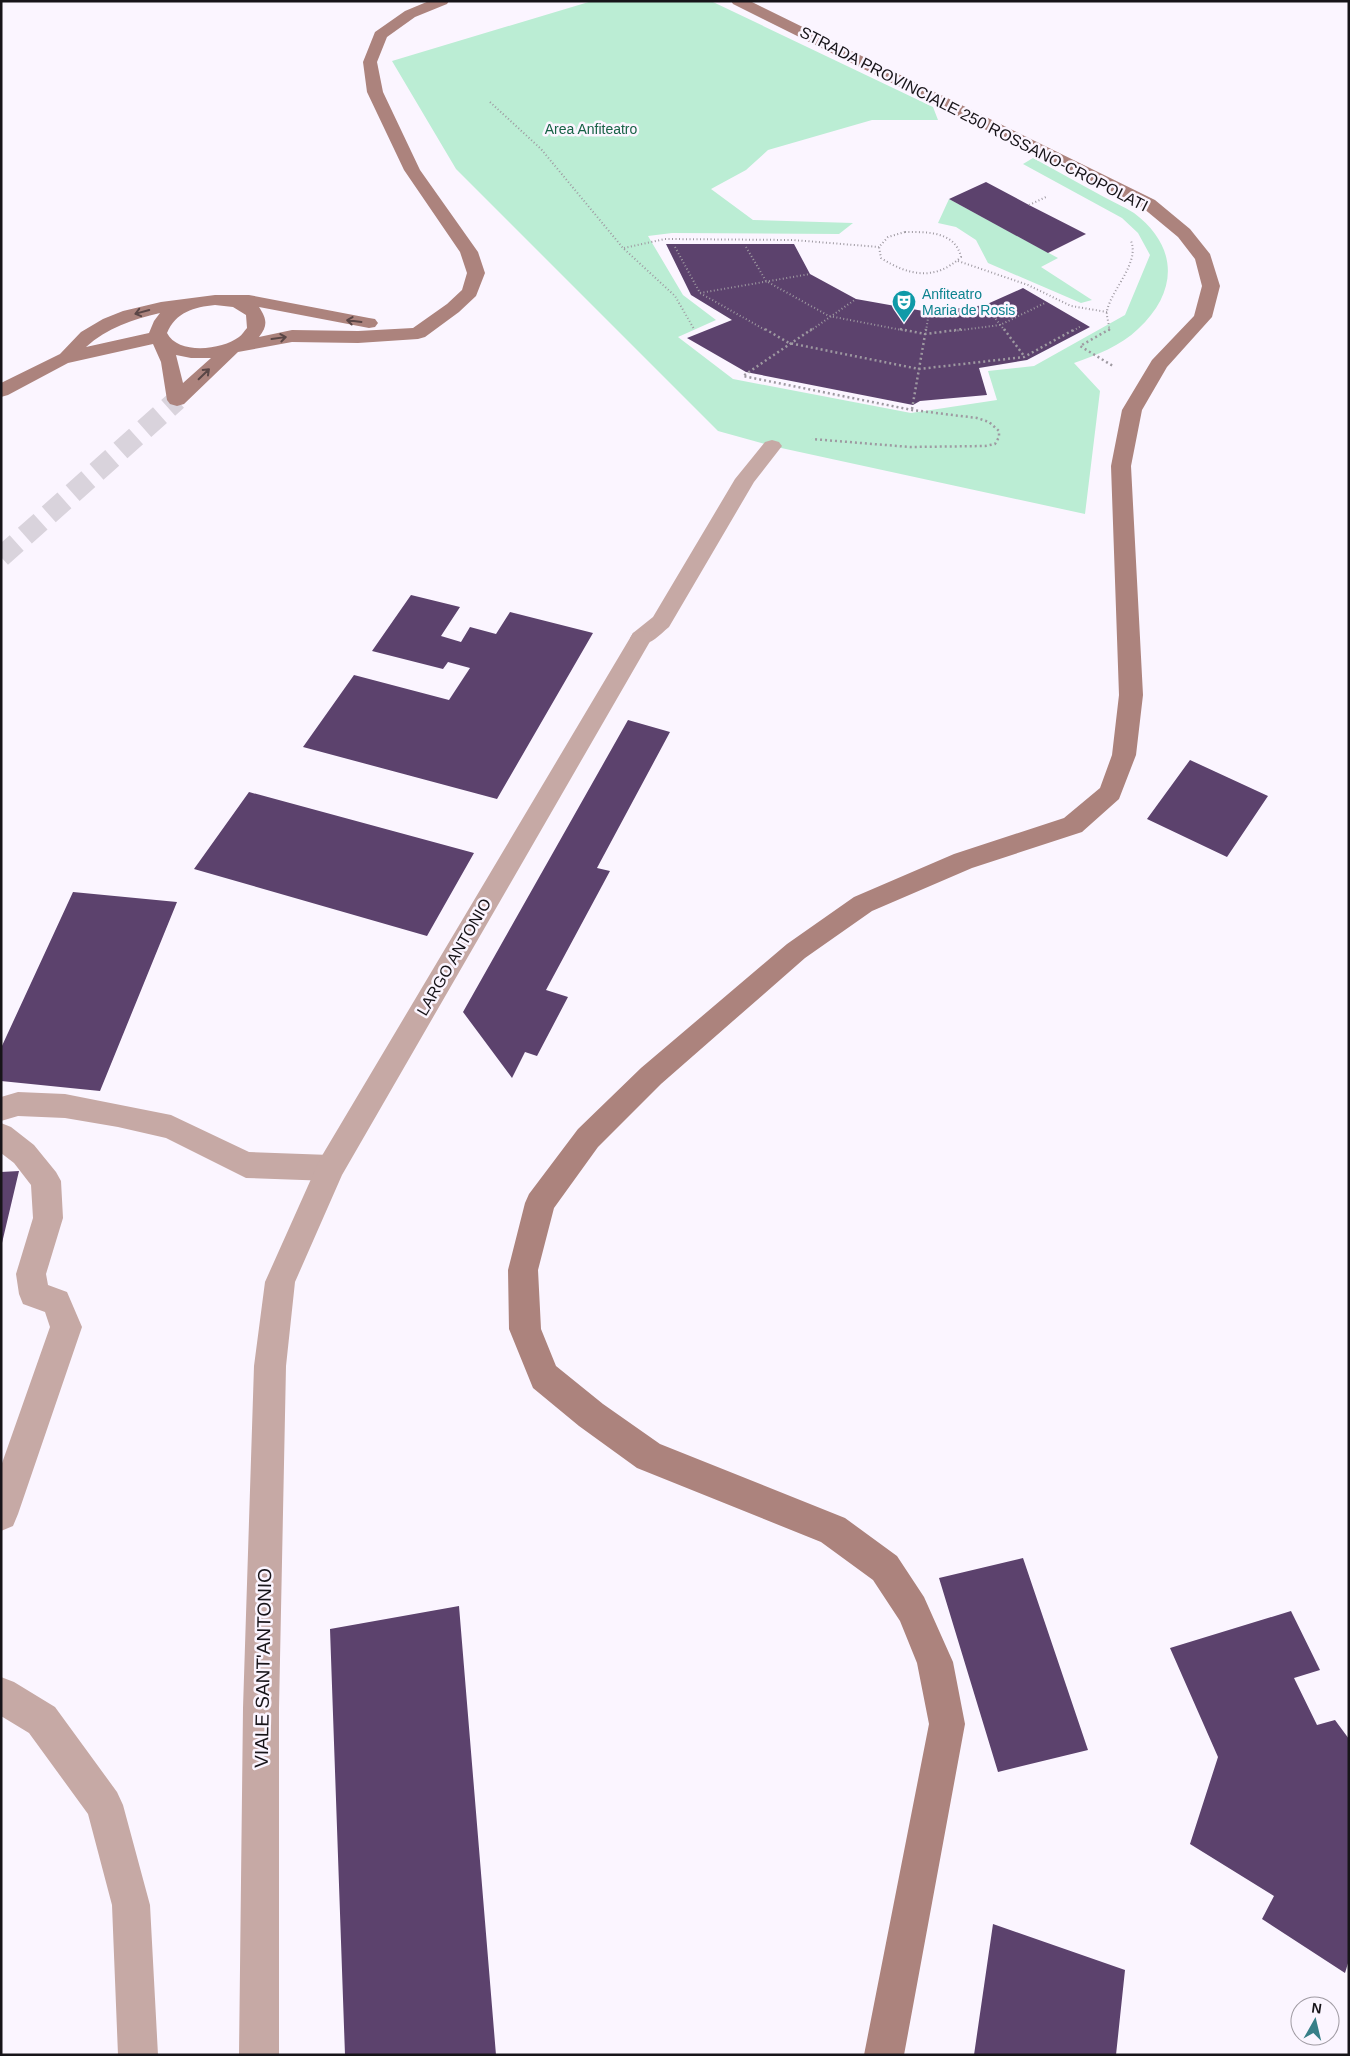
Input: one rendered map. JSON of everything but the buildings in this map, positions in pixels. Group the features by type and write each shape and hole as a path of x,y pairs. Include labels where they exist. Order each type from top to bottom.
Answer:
{"main road":[{"path":"159,337 163,344 172,350 185,353 208,353 292,336 376,337 418,333 453,308 470,292 476,273 469,252 412,170 375,92 370,62 380,34 410,14 442,1"},
{"name":"STRADA PROVINCIALE 250 ROSSANO-CROPOLATI","path":"738,1 1149,204 1184,233 1204,258 1211,286 1203,317 1160,364 1132,410 1121,466 1130,696 1124,755 1110,793 1073,825 963,862 863,904 796,951 651,1076 588,1138 540,1204 523,1270 525,1329 544,1377 591,1415 649,1456 833,1530 884,1568 912,1609 935,1662 947,1724 884,2055"},
{"path":"1,391 61,359 98,328 163,307 211,300 258,301 275,303 347,321 384,325 421,318 453,308"},
{"path":"211,300 242,304 252,310 257,317 257,326 253,334 244,342 232,348 177,400 170,362 159,337 158,329 162,321 169,314 193,303 211,300"},
{"path":"61,359 133,341 159,337"}],"street":[{"name":"LARGO ANTONIO","path":"280,1282 330,1168 641,638 661,622 745,479 772,446"},
{"path":"1,1109 18,1104 65,1106 118,1115 171,1127 246,1165 330,1168"},
{"path":"1,1136 24,1154 46,1181 48,1218 31,1274 34,1294 56,1302 66,1327 1,1514"},
{"name":"VIALE SANT'ANTONIO","path":"259,2055 262,1708 270,1366 280,1282"},
{"path":"1,1696 42,1720 104,1805 132,1905 138,2055"}],"path":[{"path":"490,102 541,149 623,248 675,296 694,329"},
{"path":"1029,204 1054,193"},
{"path":"905,232 926,232 945,237 958,246 961,257 952,267 935,273 914,273 894,268 881,258 879,247 888,237 905,232"},
{"path":"623,248 665,239 793,240 879,247"},
{"path":"1130,240 1134,248 1130,264 1108,312 1110,330 1080,346 1094,356 1147,384"},
{"path":"675,247 700,293 789,343 919,368 1024,357 1080,326"},
{"path":"746,247 766,281 829,316 925,334 1000,325 1045,303"},
{"path":"958,261 1028,285 1071,306 1108,312"},
{"path":"700,293 810,274"},
{"path":"772,446 788,434 814,440 910,447 985,446 994,444 999,437 998,431 989,422 977,418 912,410 743,376 856,299"},
{"path":"985,305 1024,357"},
{"path":"912,410 929,312"}],"green space":[{"name":"Area Anfiteatro","path":"592,1 713,2 933,107 938,120 872,120 768,150 746,170 711,189 753,220 853,223 839,234 672,233 648,236 683,295 716,320 678,337 733,379 911,413 997,400 988,371 1034,366 1125,315 1150,255 1138,233 1122,218 1023,164 1033,158 1134,213 1149,226 1159,240 1166,255 1168,270 1161,300 1151,315 1131,335 1116,345 1074,363 1100,391 1085,514 772,446 718,431 456,169 392,61"},
{"path":"949,199 1058,258 1041,267 1092,300 1081,303 988,263 976,240 956,227 938,223"}],"tunnel":[{"path":"1,557 177,400"}],"place":[{"name":"Anfiteatro Maria de Rosis","path":"904,323"}]}
